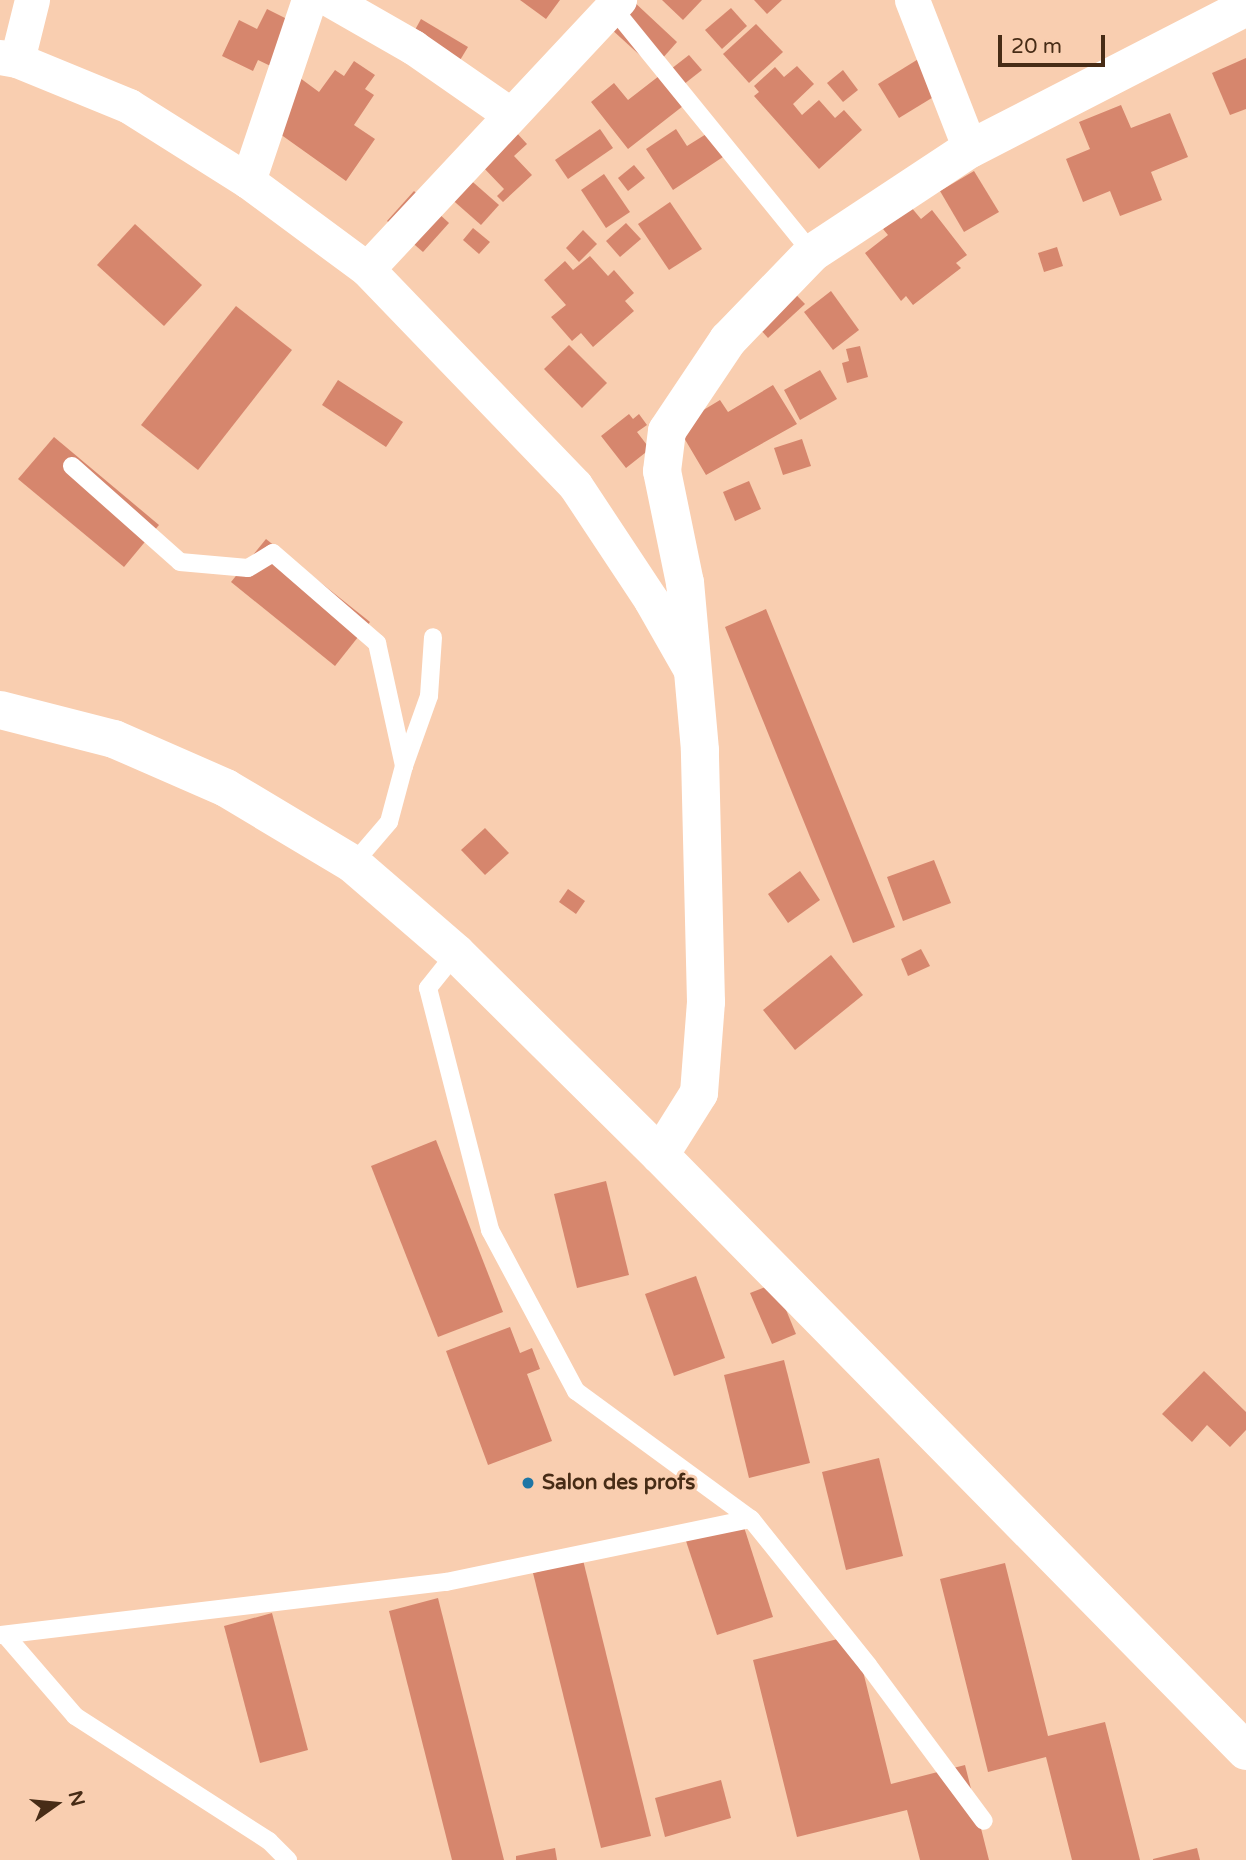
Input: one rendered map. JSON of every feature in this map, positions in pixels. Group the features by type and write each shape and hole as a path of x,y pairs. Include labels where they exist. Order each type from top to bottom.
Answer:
{"street":[{"path":"32,0 9,58 129,106 248,181 366,269 575,485 651,600 693,674"},
{"path":"248,181 309,0"},
{"path":"331,0 413,47 511,115"},
{"path":"912,0 970,149"},
{"path":"366,269 616,4"},
{"path":"660,1155 699,1093 706,1002 700,750 685,583 662,471 667,430 728,340 812,253 970,149 1246,7"},
{"path":"0,710 114,739 226,788 353,864 456,953 660,1155 1246,1751"}],"lane":[{"path":"616,4 812,253"},
{"path":"72,466 180,562 248,568 273,553 377,643 404,766"},
{"path":"353,864 389,822 404,766 429,696 433,638"},
{"path":"456,953 428,989 490,1230 576,1391 751,1519 868,1665 984,1821"},
{"path":"3,1635 446,1582 751,1519"},
{"path":"3,1635 75,1716 269,1841 288,1860"}],"building":[{"path":"520,0 560,0 546,19"},
{"path":"632,0 677,42 661,60 644,59 598,17"},
{"path":"662,0 702,0 683,20"},
{"path":"754,0 782,0 767,14"},
{"path":"731,8 747,26 722,49 705,30"},
{"path":"267,9 301,26 279,70 258,60 253,71 222,56 239,20 257,29"},
{"path":"421,19 468,47 451,75 405,48"},
{"path":"756,24 783,52 749,83 723,54"},
{"path":"689,55 702,70 674,92 662,76"},
{"path":"920,58 940,93 899,118 878,84"},
{"path":"1246,58 1246,109 1230,115 1212,73"},
{"path":"354,61 375,75 365,89 374,95 354,125 375,139 346,181 273,129 300,78 319,92 335,70 344,76"},
{"path":"797,66 814,84 793,104 802,115 819,100 835,118 844,110 862,130 819,169 754,96 759,92 754,86 775,67 784,77"},
{"path":"843,70 858,90 843,102 827,83"},
{"path":"659,76 683,106 628,149 591,102 614,83 628,100"},
{"path":"1121,105 1131,128 1170,113 1188,157 1151,172 1162,200 1120,216 1110,191 1083,202 1066,159 1090,149 1079,122"},
{"path":"600,129 613,148 568,179 555,160"},
{"path":"676,129 687,146 711,131 726,155 673,190 646,149"},
{"path":"515,131 527,144 514,156 532,175 503,202 497,196 504,189 480,164"},
{"path":"634,165 645,178 628,191 618,178"},
{"path":"974,171 999,212 964,232 940,191"},
{"path":"604,174 630,212 606,228 581,190"},
{"path":"466,176 499,205 481,225 431,181"},
{"path":"414,191 449,223 423,252 387,221"},
{"path":"670,202 702,249 669,270 638,224"},
{"path":"911,207 921,219 932,210 967,255 956,263 961,268 913,305 906,296 901,301 865,253 888,235 883,229"},
{"path":"626,223 641,239 620,257 606,241"},
{"path":"135,224 202,285 164,326 97,265"},
{"path":"473,228 490,242 479,254 463,240"},
{"path":"583,230 597,244 579,262 566,248"},
{"path":"1057,247 1063,266 1044,272 1038,253"},
{"path":"590,256 608,276 614,270 634,293 625,301 634,311 593,347 581,333 572,341 551,317 566,305 544,280 565,261 573,270"},
{"path":"780,278 805,304 768,338 744,311"},
{"path":"831,291 859,330 833,350 804,312"},
{"path":"236,306 292,350 198,470 141,425"},
{"path":"569,345 607,383 582,408 544,369"},
{"path":"860,346 868,377 847,383 842,363 849,361 846,349"},
{"path":"820,370 837,399 800,420 784,390"},
{"path":"338,380 403,422 386,447 322,405"},
{"path":"773,385 797,424 706,475 677,426 720,400 728,412"},
{"path":"629,414 633,419 639,414 647,425 637,432 650,449 626,468 601,436"},
{"path":"54,437 159,525 124,567 18,479"},
{"path":"802,439 811,466 783,475 774,448"},
{"path":"749,481 761,509 735,521 723,492"},
{"path":"266,539 370,622 335,666 231,582"},
{"path":"766,609 895,927 853,943 725,627"},
{"path":"485,828 509,853 485,875 461,850"},
{"path":"934,860 951,903 903,921 887,877"},
{"path":"800,871 820,900 788,923 768,894"},
{"path":"568,889 585,901 576,914 559,902"},
{"path":"921,949 930,966 908,976 901,959"},
{"path":"831,955 863,995 795,1050 763,1010"},
{"path":"436,1140 503,1312 438,1337 371,1166"},
{"path":"606,1181 629,1275 577,1288 554,1194"},
{"path":"696,1276 725,1358 674,1376 645,1294"},
{"path":"775,1283 796,1334 772,1344 750,1293"},
{"path":"510,1327 520,1353 532,1348 540,1369 527,1374 552,1441 488,1465 446,1351"},
{"path":"784,1360 810,1463 749,1478 724,1375"},
{"path":"1204,1371 1246,1412 1246,1430 1230,1447 1207,1425 1192,1442 1162,1414"},
{"path":"879,1458 903,1556 846,1570 822,1472"},
{"path":"743,1524 773,1617 717,1635 686,1541"},
{"path":"583,1560 651,1836 601,1848 533,1573"},
{"path":"1005,1563 1048,1736 1105,1722 1140,1860 1072,1860 1046,1757 988,1772 940,1579"},
{"path":"438,1598 504,1860 452,1860 389,1611"},
{"path":"272,1613 308,1750 260,1763 224,1626"},
{"path":"854,1635 891,1784 965,1765 989,1860 920,1860 907,1810 797,1837 753,1660"},
{"path":"721,1780 731,1818 665,1837 655,1798"},
{"path":"555,1848 557,1860 516,1860 516,1856"},
{"path":"1197,1848 1200,1860 1153,1860 1153,1859"}],"place":[{"name":"Salon des profs","path":"528,1483"}]}
